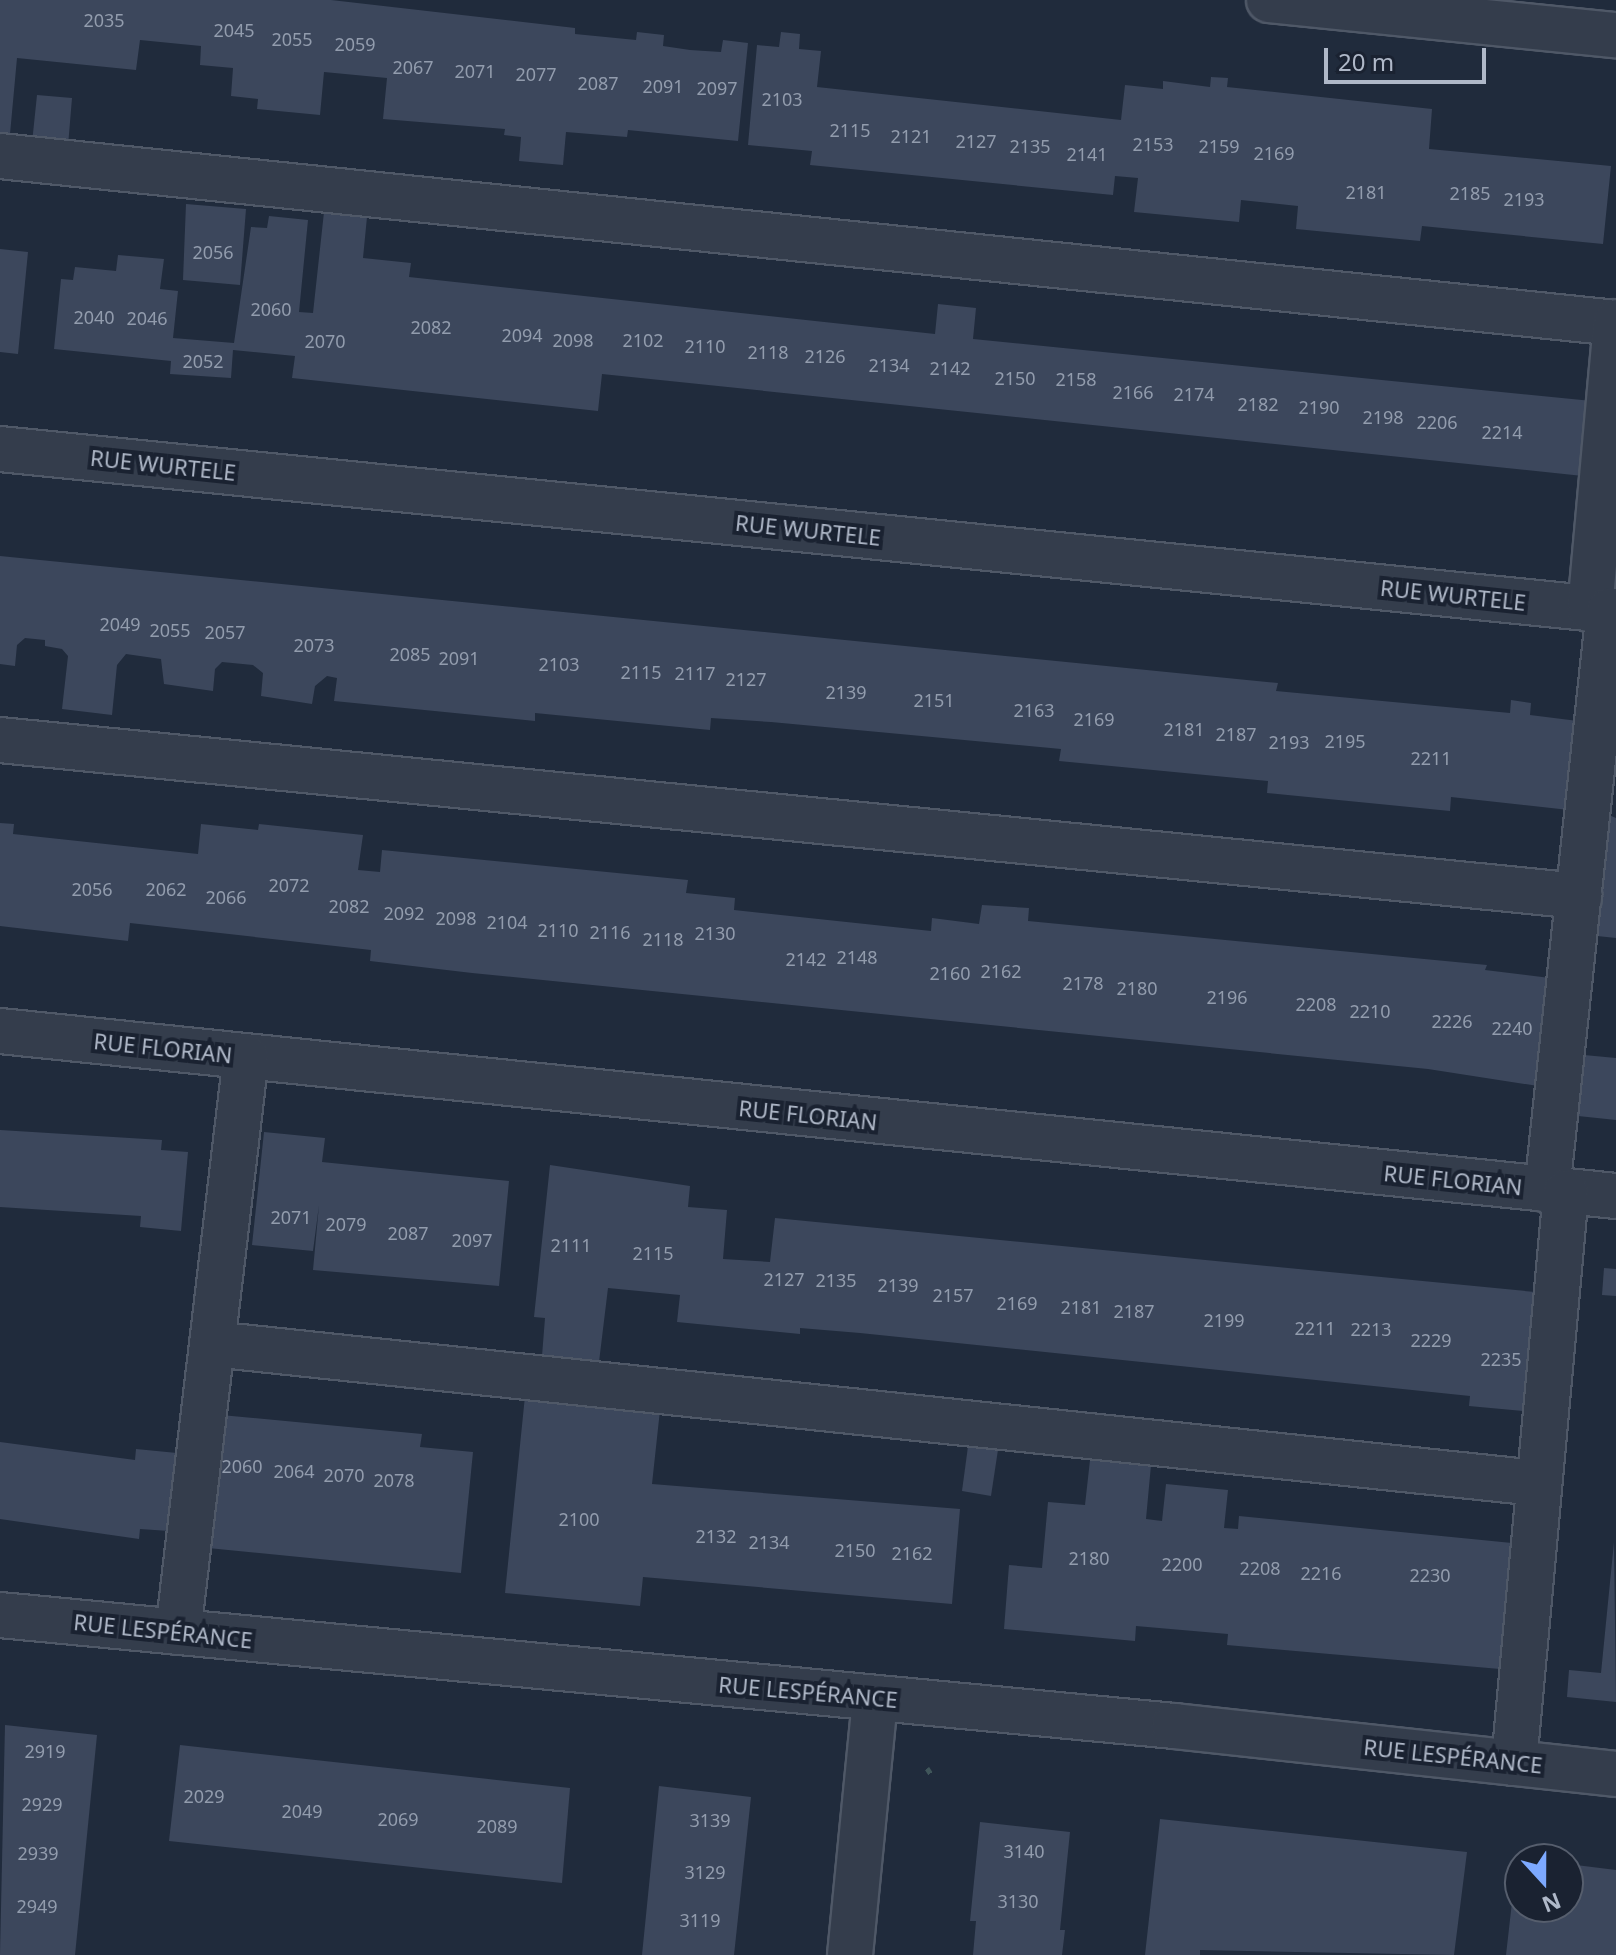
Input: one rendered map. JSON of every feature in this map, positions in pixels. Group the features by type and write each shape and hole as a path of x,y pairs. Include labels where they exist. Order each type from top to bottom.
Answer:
{"street":[{"path":"1269,0 1616,35"},
{"path":"0,156 1616,323 1605,610 1579,896 1514,1763"},
{"name":"RUE WURTELE","path":"0,449 1605,610"},
{"path":"0,740 1579,896"},
{"name":"RUE FLORIAN","path":"0,1031 1616,1196"},
{"path":"178,1632 246,1057"},
{"path":"212,1344 1536,1483"},
{"name":"RUE LESPÉRANCE","path":"0,1615 875,1698 1616,1774"},
{"path":"850,1955 875,1698"}],"building":[{"path":"0,0 331,0 575,28 575,34 636,40 637,32 664,35 663,46 690,50 721,52 723,40 748,43 738,141 628,130 627,137 566,132 563,165 519,161 521,137 504,135 505,129 383,119 387,78 324,72 320,115 257,109 258,99 231,96 233,68 200,65 201,46 140,40 136,70 17,58 9,145 0,144"},
{"path":"781,32 800,34 799,49 821,51 817,87 1121,120 1125,85 1163,89 1163,81 1210,87 1211,77 1228,78 1227,87 1432,109 1429,149 1611,166 1603,244 1422,226 1420,241 1296,229 1298,206 1241,200 1239,222 1134,212 1138,178 1115,176 1113,195 810,165 812,151 748,145 757,45 779,47"},
{"path":"37,95 72,98 68,146 32,143"},
{"path":"186,204 246,209 240,285 183,280"},
{"path":"324,212 367,217 363,258 411,263 409,277 935,334 938,304 976,308 973,339 1592,401 1583,476 602,374 598,411 292,378 295,356 233,350 231,378 170,374 171,361 54,349 61,279 73,280 75,267 116,271 118,255 164,259 160,289 178,291 173,338 234,343 251,227 267,228 269,216 308,220 299,312 313,313"},
{"path":"0,249 28,252 18,354 0,352"},
{"path":"0,556 1278,683 1276,691 1510,713 1511,700 1531,703 1530,715 1578,721 1569,810 1451,797 1450,811 1267,793 1268,781 1059,761 1061,749 771,722 711,718 710,730 535,713 535,721 334,701 337,678 327,676 315,686 312,704 261,696 263,673 253,665 222,662 215,669 213,691 164,684 161,659 126,654 117,665 112,715 62,709 68,656 62,649 45,646 45,640 25,638 17,645 15,666 0,664"},
{"path":"1609,815 1616,818 1616,938 1597,936"},
{"path":"0,823 14,824 13,834 198,854 201,824 258,830 259,824 363,835 358,870 380,872 382,850 688,880 686,893 735,898 734,910 931,931 932,918 979,924 982,905 1029,908 1028,921 1487,965 1485,970 1550,978 1538,1086 1428,1069 472,973 370,961 371,950 130,923 128,941 0,926"},
{"path":"1584,1055 1616,1058 1616,1120 1578,1116"},
{"path":"0,1130 162,1140 161,1150 188,1152 181,1231 140,1227 141,1216 0,1207"},
{"path":"264,1132 325,1138 322,1162 509,1181 499,1286 313,1270 319,1205 313,1251 252,1245"},
{"path":"550,1165 690,1186 688,1207 727,1210 723,1259 770,1262 775,1218 1535,1292 1523,1411 1469,1406 1470,1396 860,1333 800,1328 800,1334 677,1322 680,1295 608,1288 599,1362 542,1356 545,1318 534,1317"},
{"path":"1604,1268 1616,1269 1616,1296 1602,1295"},
{"path":"525,1396 660,1410 652,1484 960,1509 952,1604 643,1577 640,1606 505,1593"},
{"path":"221,1415 422,1434 420,1447 473,1452 461,1573 208,1548"},
{"path":"969,1439 999,1443 991,1496 962,1491"},
{"path":"0,1442 135,1460 136,1449 177,1453 169,1531 140,1529 139,1539 0,1519"},
{"path":"1090,1460 1151,1465 1146,1519 1162,1521 1166,1484 1228,1490 1224,1528 1238,1529 1239,1516 1512,1543 1500,1669 1227,1645 1228,1634 1136,1626 1135,1641 1004,1629 1009,1565 1042,1568 1048,1502 1085,1505"},
{"path":"1614,1542 1616,1702 1567,1697 1569,1670 1601,1673"},
{"path":"5,1725 97,1735 75,1955 0,1955"},
{"path":"180,1745 570,1788 562,1883 169,1841"},
{"path":"659,1786 751,1797 734,1955 642,1955"},
{"path":"1160,1819 1467,1852 1454,1955 1200,1950 1200,1955 1145,1955"},
{"path":"980,1822 1070,1832 1060,1930 1065,1930 1062,1955 973,1955 976,1921 970,1921"},
{"path":"1584,1866 1616,1870 1616,1955 1506,1955 1510,1923 1584,1923"}]}
